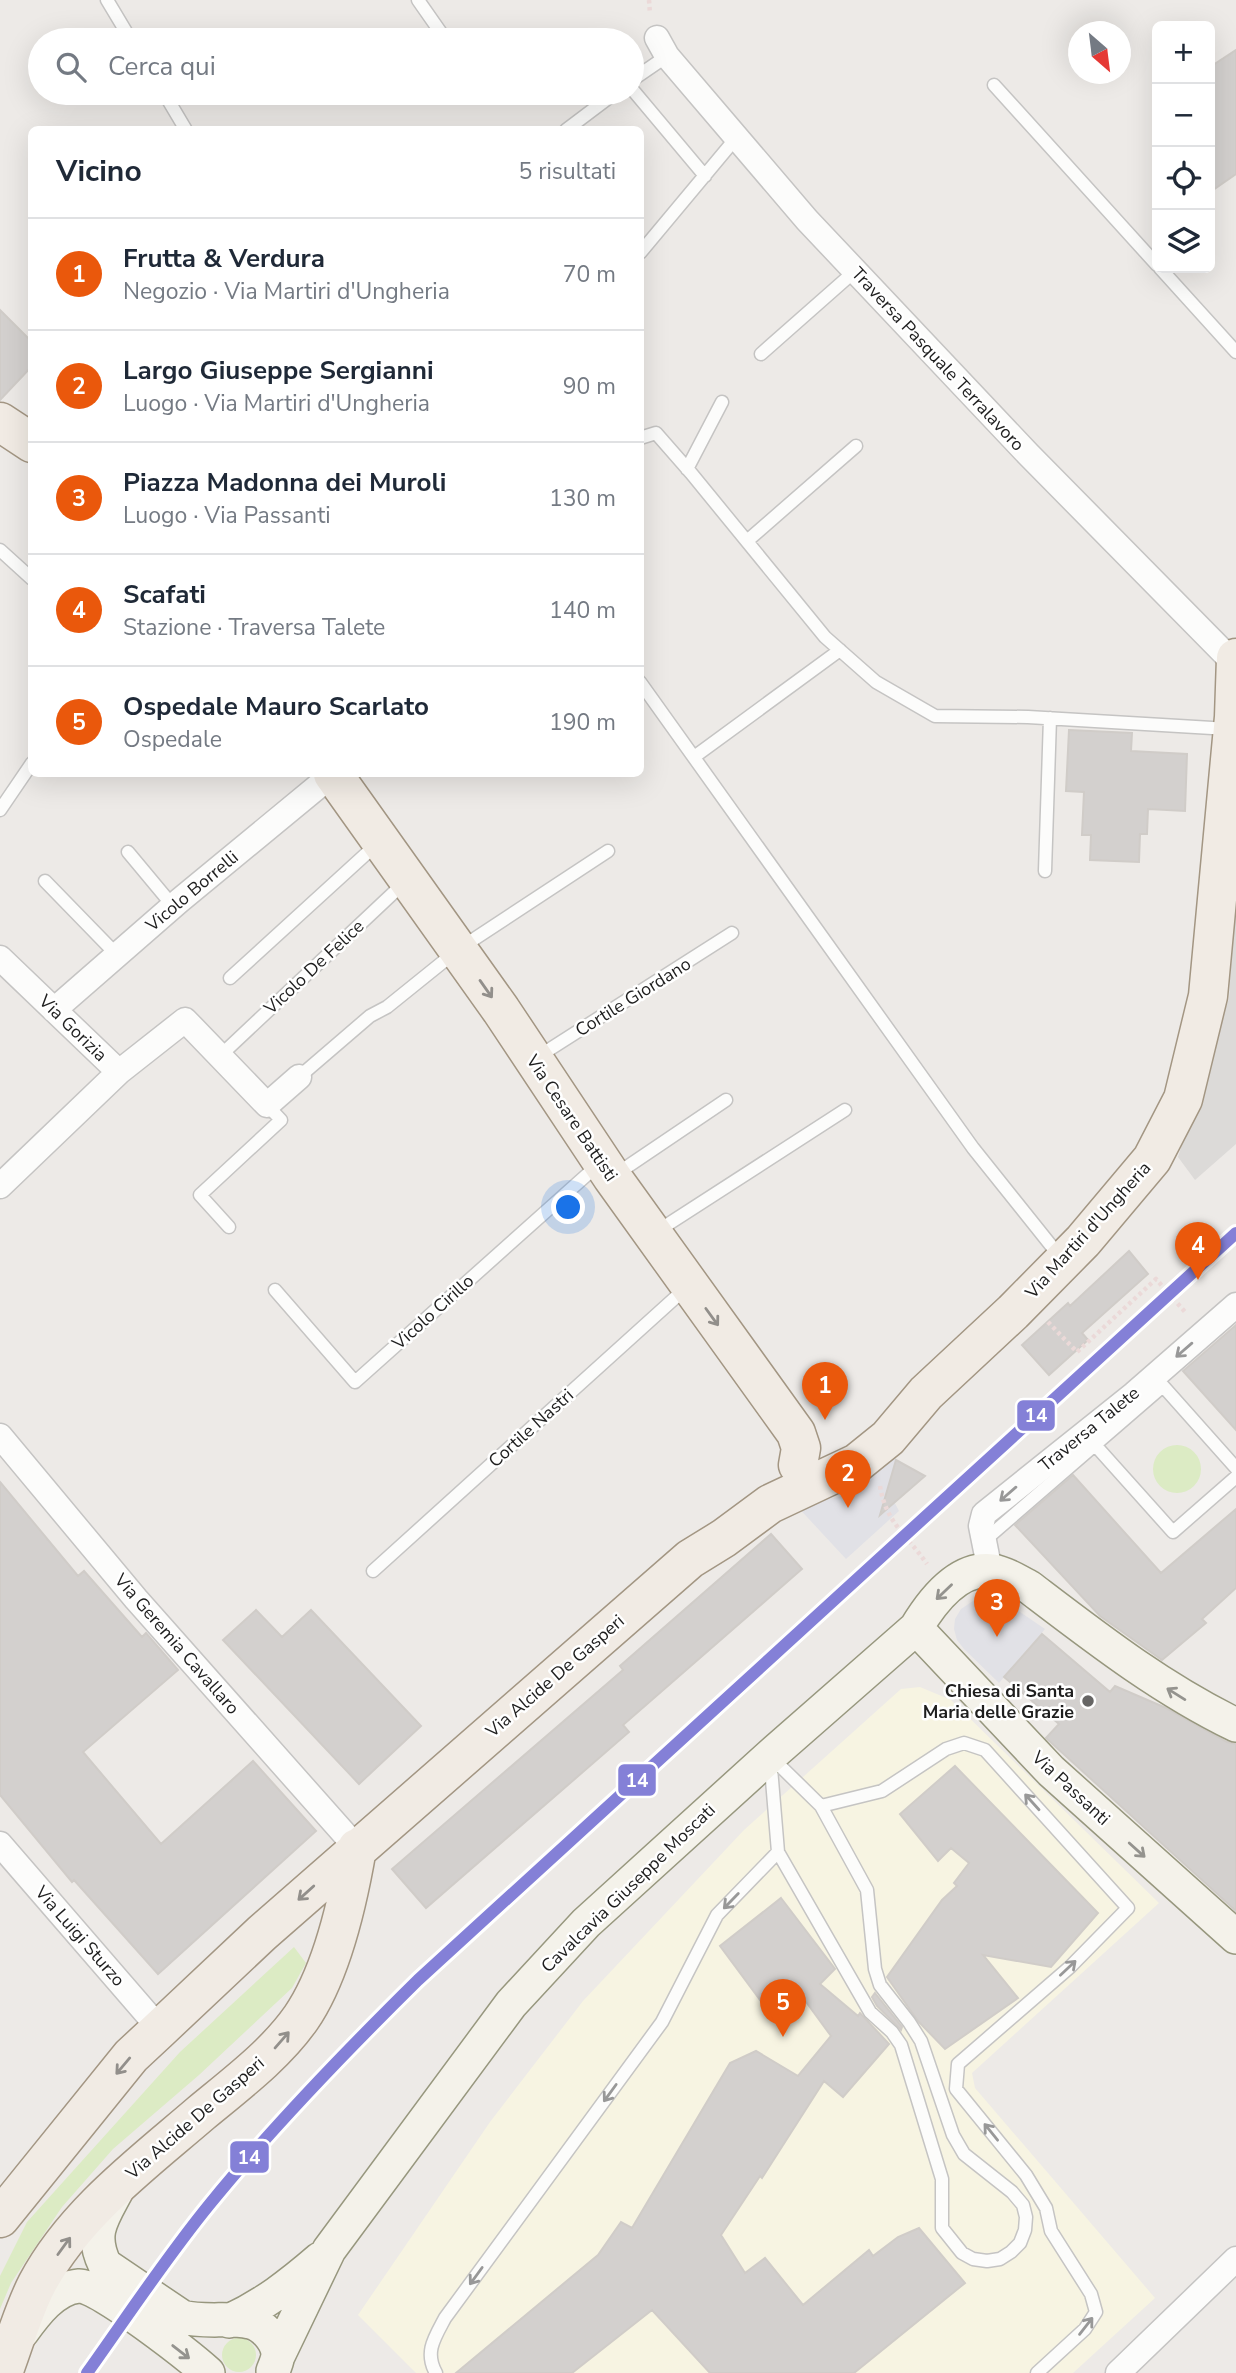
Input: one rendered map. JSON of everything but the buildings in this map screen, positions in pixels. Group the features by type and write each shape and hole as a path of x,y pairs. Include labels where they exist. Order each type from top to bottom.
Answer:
{"main road":[{"path":"0,422 28,440"},
{"name":"Via Martiri d'Ungheria","path":"813,1471 857,1463 897,1429 926,1393 1013,1312 1083,1241 1152,1159 1183,1099 1208,996 1234,721 1236,659"},
{"name":"Via Cesare Battisti","path":"335,777 458,949 607,1169 796,1433 813,1471"},
{"name":"Via Martiri d'Ungheria","path":"813,1471 836,1448 926,1393"},
{"name":"Via Alcide De Gasperi","path":"6,2197 131,2056 262,1933 690,1559 724,1538 813,1471"},
{"name":"Via Alcide De Gasperi","path":"9,2358 37,2284 76,2228 121,2182 276,2047 301,2018 320,1983 348,1897 357,1848"},
{"path":"262,1933 281,1927 297,1927 309,1931 321,1956 320,1983"}],"street":[{"name":"Traversa Pasquale Terralavoro","path":"662,47 807,220 1028,454 1236,665"},
{"name":"Vicolo Borrelli","path":"54,1010 173,906 329,777"},
{"name":"Via Gorizia","path":"0,958 119,1072 0,1185"},
{"path":"119,1072 185,1020 267,1105 299,1077"},
{"name":"Traversa Talete","path":"987,1555 981,1526 984,1514 1134,1394 1236,1305"},
{"name":"Via Geremia Cavallaro","path":"0,1436 136,1599 357,1848"},
{"path":"944,1591 970,1574 987,1555 1009,1576 1029,1587 1145,1674 1191,1703 1236,1726"},
{"name":"Cavalcavia Giuseppe Moscati","path":"275,2364 329,2250 511,2004 586,1923 916,1628 944,1591"},
{"name":"Via Passanti","path":"916,1628 1051,1771 1236,1937"},
{"name":"Via Luigi Sturzo","path":"0,1844 160,2029"},
{"name":"Cavalcavia Giuseppe Moscati","path":"121,2182 96,2236 105,2265 104,2282 161,2320 208,2373"},
{"name":"Cavalcavia Giuseppe Moscati","path":"229,2321 257,2308 280,2292 329,2250"},
{"path":"1118,2373 1236,2259"},
{"path":"9,2358 32,2318 55,2296 80,2286 104,2282"},
{"name":"Cavalcavia Giuseppe Moscati","path":"161,2320 182,2317 196,2321 248,2321 268,2333 275,2343 275,2364"}],"lane":[{"path":"107,0 124,28"},
{"path":"418,0 438,28"},
{"path":"644,67 662,47"},
{"path":"995,85 1152,258"},
{"path":"644,103 705,176"},
{"path":"170,105 184,126"},
{"path":"571,126 599,105"},
{"path":"644,248 736,138"},
{"path":"761,354 855,271"},
{"path":"1165,273 1236,352"},
{"path":"687,469 722,402"},
{"path":"644,437 656,433 825,637 876,682 935,716 1234,721"},
{"path":"747,541 856,446"},
{"path":"0,550 28,575"},
{"path":"694,757 840,650"},
{"path":"644,688 973,1148 1063,1261"},
{"path":"1045,872 1050,718"},
{"path":"0,810 28,769"},
{"path":"230,978 381,840"},
{"path":"299,1077 369,1016 387,1007 458,949 608,851"},
{"path":"128,852 173,906"},
{"name":"Vicolo De Felice","path":"220,1056 408,878"},
{"path":"44,881 117,956"},
{"name":"Cortile Giordano","path":"533,1060 732,933"},
{"path":"607,1169 726,1100"},
{"path":"229,1227 200,1195 281,1120 267,1105"},
{"path":"653,1234 845,1110"},
{"name":"Vicolo Cirillo","path":"275,1290 355,1382 607,1169"},
{"name":"Cortile Nastri","path":"373,1571 689,1285"},
{"path":"987,1555 1072,1467 1163,1386 1236,1468"},
{"path":"1096,1446 1173,1532 1236,1477"},
{"path":"821,1806 882,1791 946,1749 964,1743 985,1750 1128,1908 1070,1967 958,2064 957,2089 1026,2175 1046,2208 1051,2231 1091,2294 1096,2312 1085,2329 1037,2373"},
{"path":"770,1756 821,1806 867,1891 875,1969 880,1985 921,2041 953,2135 964,2154 1023,2204 1026,2217 1020,2243 1000,2259 973,2259 962,2253 942,2228 942,2179 901,2045 870,2012 778,1853 770,1756"},
{"path":"436,2373 431,2365 430,2345 445,2318 662,2022 717,1915 778,1853"}],"path":[{"path":"1045,1318 1077,1352 1156,1279 1191,1318"},
{"path":"866,1456 878,1476 890,1519 917,1550 944,1591"}],"shaded area":[{"path":"1236,891 1236,1144 1195,1180 1178,1157 1229,998"},
{"path":"890,1451 896,1460 890,1494 899,1511 846,1559 795,1504 839,1497"},
{"path":"990,1596 1004,1601 1045,1629 999,1683 964,1649 957,1640 954,1629 955,1619 961,1609 979,1597"},
{"path":"920,1687 951,1700 1159,1903 972,2073 975,2088 1155,2298 1073,2373 416,2373 358,2315 490,2122 583,2001 744,1830 901,1689"}],"green space":[{"path":"1177,1445 1194,1452 1201,1469 1194,1486 1177,1493 1160,1486 1153,1469 1160,1452"},
{"path":"294,1947 306,1963 292,1988 199,2075 113,2149 62,2207 11,2283 0,2309 0,2276 27,2222 180,2052"},
{"path":"239,2338 251,2343 256,2355 251,2367 239,2372 227,2367 222,2355 227,2343"}],"transit line":[{"name":"14","path":"87,2373 177,2246 233,2176 310,2090 418,1980 1236,1233"}],"place":[{"name":"Scafati","path":"1198,1280"},
{"name":"Frutta & Verdura","path":"825,1420"},
{"name":"Largo Giuseppe Sergianni","path":"848,1508"},
{"name":"Piazza Madonna dei Muroli","path":"997,1637"},
{"name":"Chiesa di Santa Maria delle Grazie","path":"1088,1701"},
{"name":"Ospedale Mauro Scarlato","path":"783,2037"}]}
